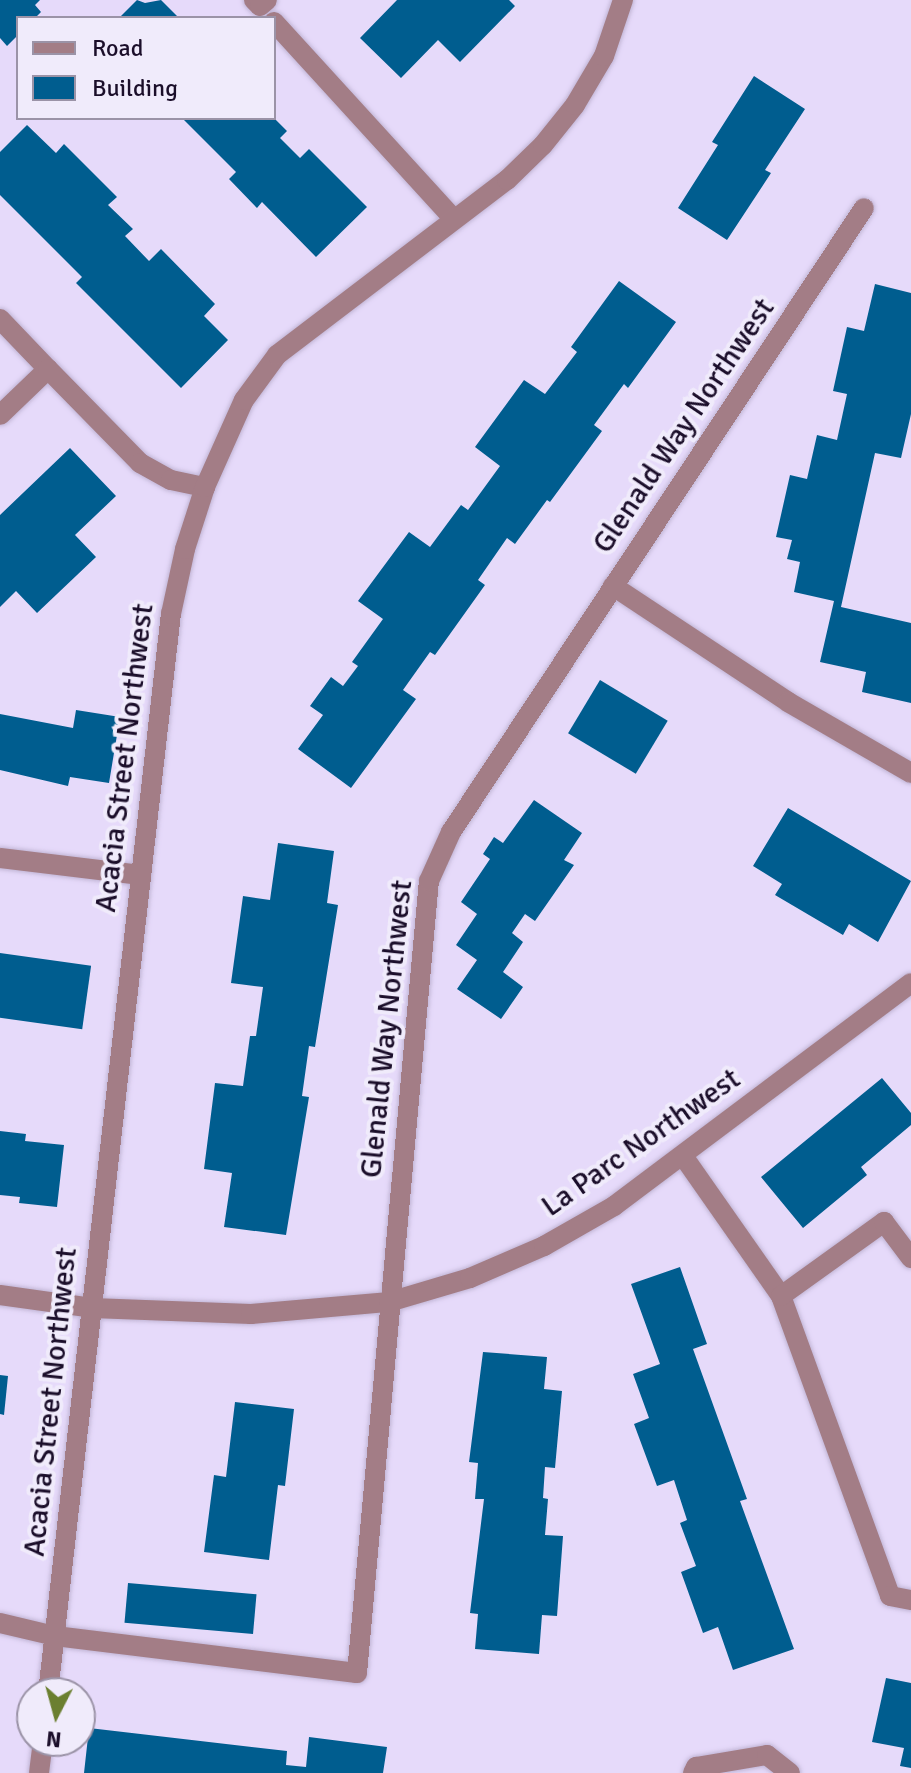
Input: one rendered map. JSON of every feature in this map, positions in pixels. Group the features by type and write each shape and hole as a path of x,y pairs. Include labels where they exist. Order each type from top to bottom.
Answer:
{"street":[{"name":"Acacia Street Northwest","path":"50,1677 171,614 185,549 205,487 244,400 277,355 507,180 543,145 575,105 604,56 623,0"},
{"path":"276,21 454,219"},
{"name":"Glenald Way Northwest","path":"55,1636 357,1673 429,881 451,832 864,208"},
{"path":"0,319 140,463 171,480 205,487"},
{"path":"0,415 48,369"},
{"path":"613,586 788,702 911,773"},
{"path":"0,858 141,875"},
{"name":"La Parc Northwest","path":"0,1295 92,1308 251,1314 389,1302 470,1278 544,1246 614,1206 911,983"},
{"path":"683,1156 781,1296 890,1596 911,1600"},
{"path":"781,1296 884,1222 911,1258"},
{"path":"0,1623 55,1636"},
{"path":"693,1773 696,1767 767,1755 790,1773"}],"building":[{"path":"0,0 40,0 35,5 41,12 37,16 16,16 16,37 7,46 0,38"},
{"path":"137,0 145,3 161,0 177,16 121,16"},
{"path":"397,0 509,0 515,6 460,62 438,40 401,78 360,38"},
{"path":"754,76 805,109 765,170 771,173 727,240 678,208 718,145 712,142"},
{"path":"184,120 276,120 287,131 280,138 300,158 309,149 367,207 316,257 262,202 257,208 229,179 236,172"},
{"path":"27,125 56,153 64,144 117,197 108,205 133,229 125,236 149,261 161,249 215,304 204,316 228,340 181,388 76,283 82,277 0,195 0,152"},
{"path":"619,281 676,322 628,388 624,384 594,425 602,431 550,502 547,500 515,544 507,538 478,580 485,585 435,655 430,652 403,690 416,699 351,788 298,749 323,715 310,706 331,677 343,686 358,666 352,662 383,619 358,601 409,532 430,547 461,505 468,510 500,466 475,447 524,380 545,394 577,352 571,347"},
{"path":"875,284 911,293 911,414 901,458 875,453 841,607 911,623 911,703 862,692 866,672 820,662 834,601 794,592 800,562 787,559 792,540 776,537 790,475 807,479 817,435 837,440 847,394 833,391 847,327 864,331"},
{"path":"70,448 116,496 75,535 96,557 37,613 16,591 0,607 0,515"},
{"path":"600,680 668,721 636,774 568,733"},
{"path":"76,710 120,717 109,783 70,777 68,786 0,770 0,714 73,728"},
{"path":"534,800 582,833 564,860 574,865 535,921 525,914 512,933 523,942 503,972 523,987 501,1019 457,989 477,960 456,945 477,914 461,902 490,859 483,854 494,837 503,843"},
{"path":"788,808 911,881 878,942 849,924 843,935 775,895 782,884 753,866"},
{"path":"278,843 334,851 327,903 338,905 315,1047 309,1046 302,1096 309,1097 286,1235 224,1227 232,1173 204,1169 215,1083 243,1086 250,1036 256,1036 263,987 231,983 243,896 270,900"},
{"path":"0,953 91,966 82,1029 0,1018"},
{"path":"882,1078 911,1113 911,1125 861,1167 867,1175 803,1228 761,1177"},
{"path":"0,1131 26,1134 25,1141 64,1145 57,1207 19,1203 20,1197 0,1195"},
{"path":"680,1267 707,1344 693,1349 747,1499 740,1501 794,1649 733,1670 718,1627 703,1633 681,1572 696,1566 680,1523 687,1520 674,1480 657,1486 634,1424 649,1418 633,1374 660,1364 631,1284"},
{"path":"483,1352 547,1357 544,1389 562,1391 555,1468 545,1467 543,1498 548,1499 545,1535 563,1536 557,1616 542,1615 539,1654 475,1649 478,1614 470,1613 484,1499 475,1499 478,1463 469,1462"},
{"path":"0,1375 8,1376 4,1415 0,1414"},
{"path":"235,1402 294,1409 285,1486 278,1485 269,1560 204,1552 214,1475 226,1477"},
{"path":"128,1583 257,1594 253,1634 125,1623"},
{"path":"886,1678 911,1683 911,1768 900,1766 904,1748 872,1742"},
{"path":"96,1729 287,1751 286,1765 306,1767 309,1737 387,1747 383,1773 84,1773 86,1757 96,1757"}]}
